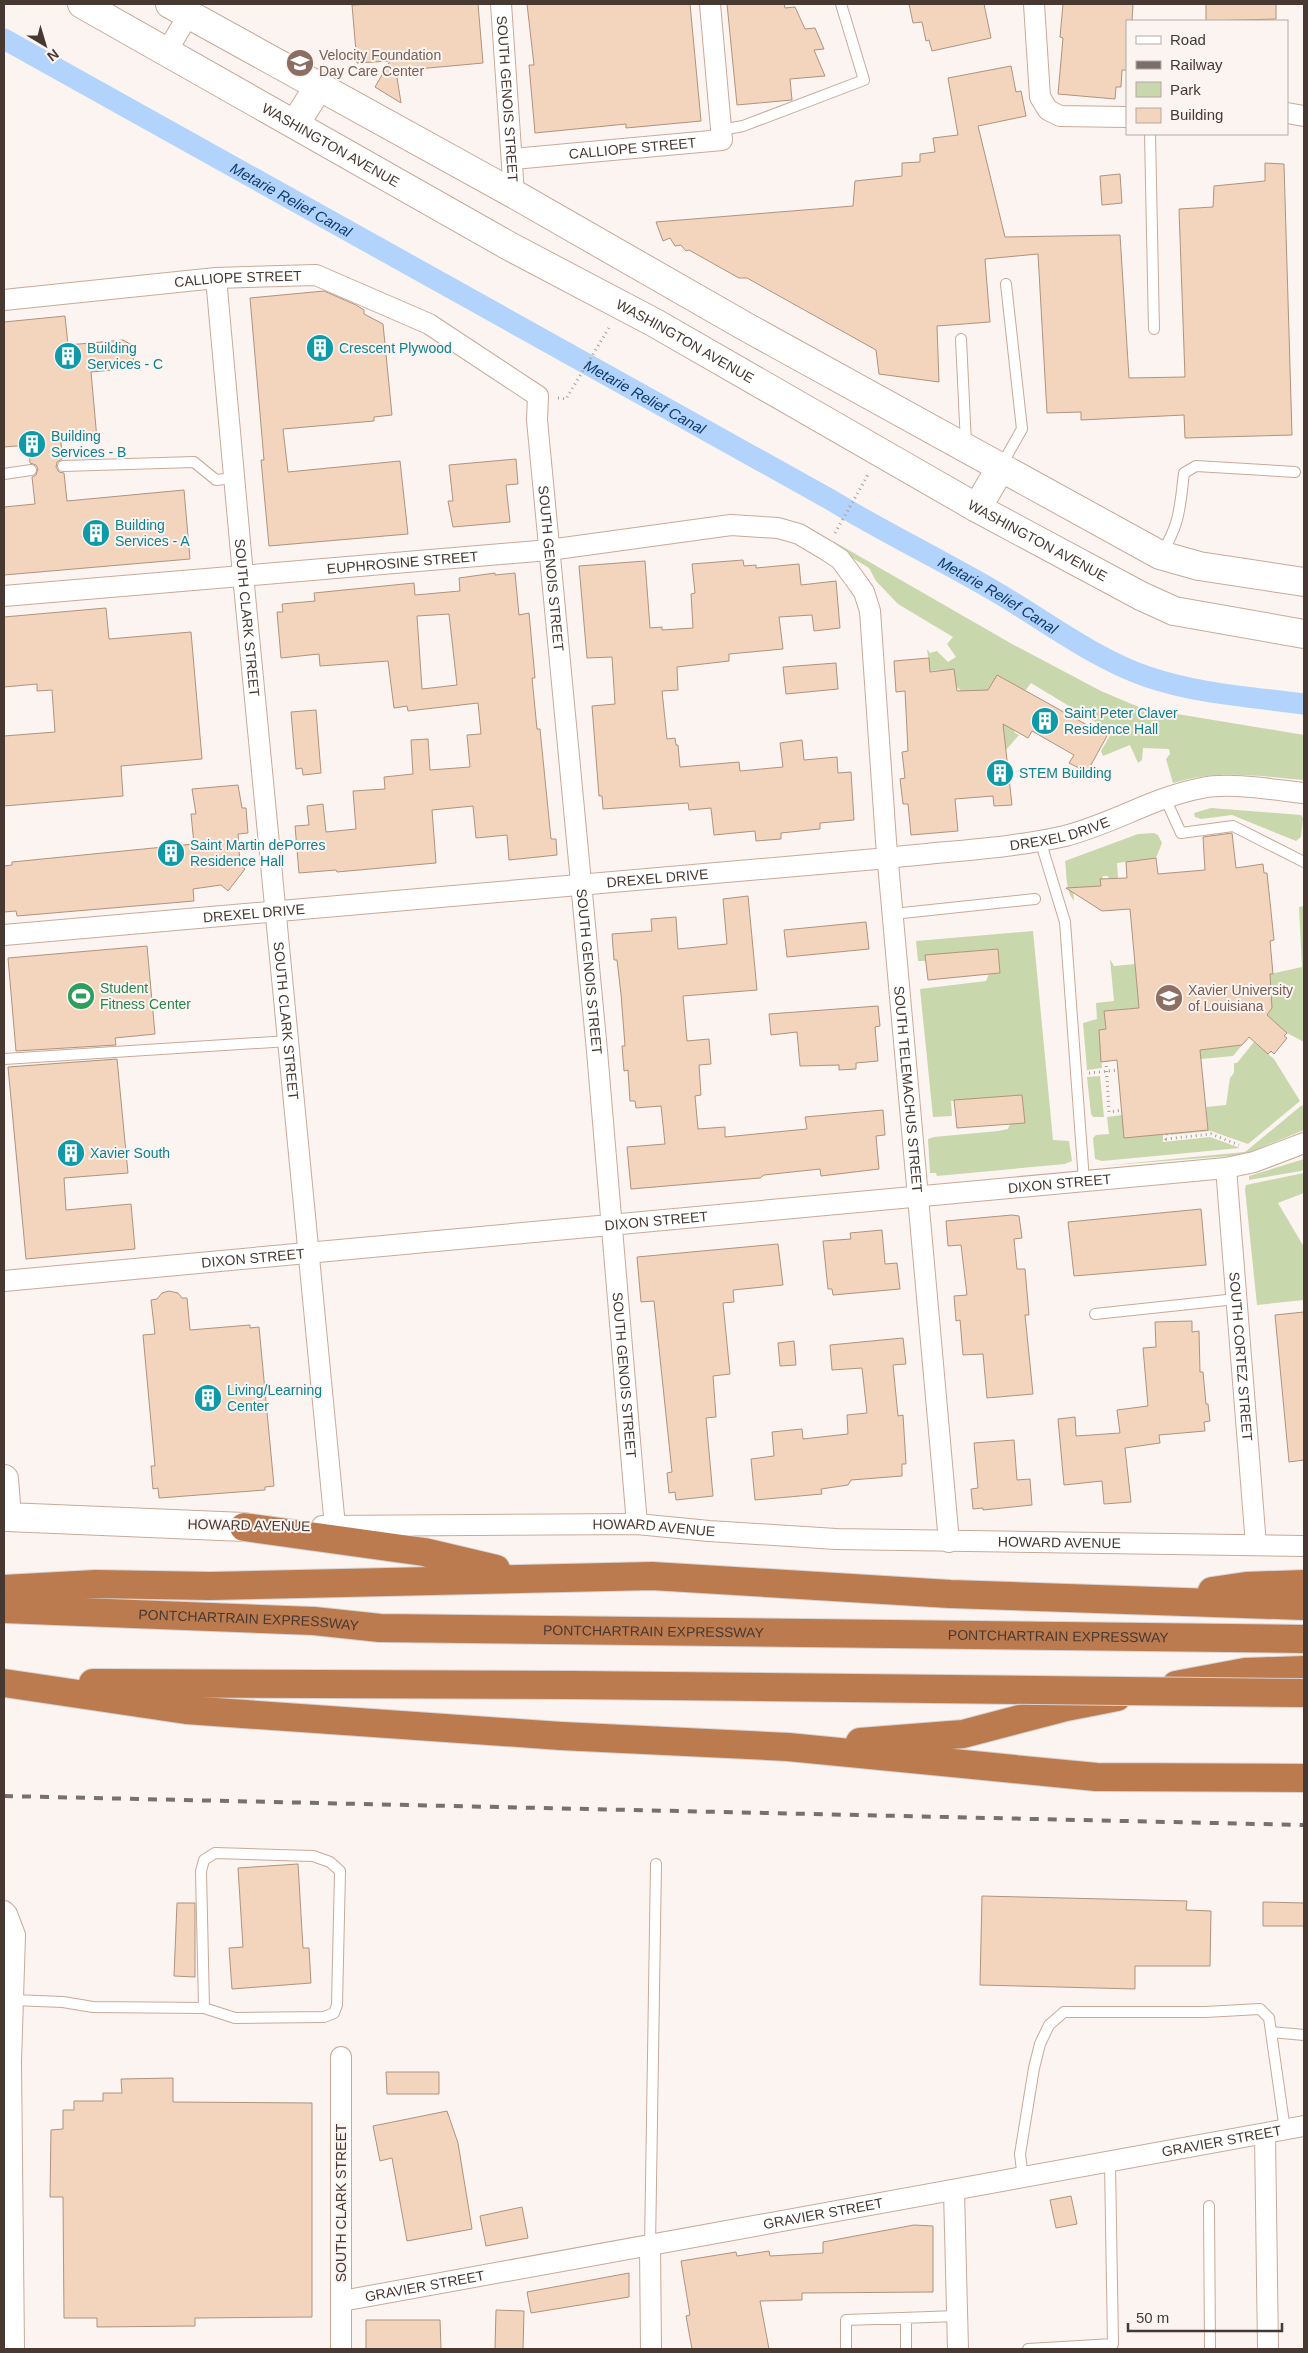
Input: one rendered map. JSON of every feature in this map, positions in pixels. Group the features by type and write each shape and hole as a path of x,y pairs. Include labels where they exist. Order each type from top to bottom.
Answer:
{"highway":[{"path":"244,1527 424,1552 537,1578"},
{"path":"4,1589 96,1584 220,1586 652,1576 950,1594 1304,1606"},
{"path":"1146,1600 1246,1586 1304,1584"},
{"name":"PONTCHARTRAIN EXPRESSWAY","path":"4,1609 314,1621 380,1628 1304,1639"},
{"path":"788,1747 963,1734 1066,1707 1236,1674 1304,1670"},
{"path":"4,1683 186,1710 561,1736 788,1747 1096,1777 1304,1778"},
{"path":"4,1683 572,1685 1304,1693"}],"street":[{"name":"WASHINGTON AVENUE","path":"82,4 508,246 655,323 977,508 1141,596 1174,610 1304,634"},
{"name":"SOUTH GENOIS STREET","path":"501,4 514,194"},
{"path":"710,4 721,135"},
{"path":"167,51 183,7 676,288 1160,555 1199,566 1304,582"},
{"path":"1029,7 1040,97 1048,110 1060,116 1126,117"},
{"path":"295,124 319,86"},
{"path":"1288,113 1304,116"},
{"name":"CALLIOPE STREET","path":"513,159 721,135"},
{"name":"CALLIOPE STREET","path":"4,300 216,278 316,275 348,287 429,324 538,396 537,420"},
{"name":"SOUTH CLARK STREET","path":"216,278 335,1526"},
{"path":"655,323 676,288"},
{"name":"SOUTH GENOIS STREET","path":"537,420 582,884 638,1524"},
{"path":"977,508 1001,467"},
{"name":"EUPHROSINE STREET","path":"4,596 549,550 731,524 778,528 800,534 826,550"},
{"name":"SOUTH TELEMACHUS STREET","path":"826,550 840,559 864,592 870,611 870,636 888,858 949,1542"},
{"name":"DREXEL DRIVE","path":"4,935 276,913 888,858 1040,840 1088,830 1165,798 1204,787 1304,792"},
{"name":"DIXON STREET","path":"4,1281 1226,1168 1254,1162 1304,1143"},
{"name":"SOUTH CORTEZ STREET","path":"1226,1168 1256,1545"},
{"path":"4,1479 5,1517"},
{"name":"HOWARD AVENUE","path":"5,1517 244,1527 638,1524 709,1531 836,1539 1304,1546"},
{"path":"4,1911 15,1935 11,2082 14,2349"},
{"name":"SOUTH CLARK STREET","path":"341,2057 341,2349"},
{"name":"GRAVIER STREET","path":"342,2301 650,2247 1295,2128"},
{"path":"1265,2134 1268,2349"},
{"path":"954,2191 958,2349"},
{"path":"650,2247 650,2349"}],"lane":[{"path":"721,135 864,80 841,4"},
{"path":"1150,135 1154,329"},
{"path":"1001,467 1022,429 1006,284"},
{"path":"961,339 966,448"},
{"path":"63,466 194,462 216,480 234,478"},
{"path":"1160,555 1173,535 1179,515 1184,472 1196,466 1294,472"},
{"path":"4,474 31,470"},
{"path":"1165,798 1182,833 1233,826 1304,862"},
{"path":"1040,840 1065,922 1084,1181"},
{"path":"893,914 1035,899"},
{"path":"4,1059 288,1041"},
{"path":"1096,1314 1236,1299"},
{"path":"13,2000 63,2002 93,2007 204,2008 235,2018 324,2017 334,2013 337,2005 340,1871 330,1862 313,1856 215,1853 204,1860 201,1871 204,2008"},
{"path":"650,2247 656,1864"},
{"path":"1023,2179 1020,2154 1034,2068 1040,2044 1049,2025 1064,2012 1205,2012 1260,2009 1269,2018 1295,2128"},
{"path":"1271,2032 1304,2034"},
{"path":"1028,2349 1114,2346 1110,2163"},
{"path":"1209,2206 1210,2349"},
{"path":"846,2349 846,2320 957,2316"},
{"path":"906,2318 906,2349"}],"path":[{"path":"566,399 622,306"},
{"path":"826,550 880,452"},
{"path":"1106,1061 1109,1112 1122,1110"},
{"path":"1076,1074 1118,1070"},
{"path":"1167,1134 1166,1139 1211,1134 1246,1148"}],"green space":[{"path":"833,541 1012,644 1101,691 1141,708 1304,735 1304,780 1222,775 1206,776 1173,783 1166,759 1170,754 1169,749 1143,748 1142,760 1138,763 1130,745 1103,756 1101,751 1112,732 1031,683 1025,691 997,675 991,686 1015,733 1019,735 1005,751 1004,734 956,686 954,669 930,671 927,649 930,653 937,651 948,662 956,657 947,644 953,637 898,604 876,581 869,568 831,545"},
{"path":"1211,808 1301,815 1303,818 1301,837 1296,841 1232,815 1201,819 1195,817 1194,813"},
{"path":"1154,833 1158,835 1162,843 1156,858 1117,863 1118,878 1109,879 1108,876 1103,876 1101,886 1073,888 1074,901 1068,887 1065,861 1138,834"},
{"path":"1304,906 1304,1042 1287,1033 1267,1015 1272,1008 1270,974 1302,967 1299,907"},
{"path":"1033,931 1053,1140 1069,1141 1072,1161 1065,1164 937,1176 936,1173 930,1173 928,1139 998,1131 1008,1129 1010,1124 1025,1122 1022,1095 951,1101 952,1116 933,1117 920,989 986,981 989,974 1000,973 998,949 925,955 925,961 918,961 916,941"},
{"path":"1110,959 1114,966 1135,964 1139,1008 1104,1011 1106,1029 1099,1031 1102,1068 1087,1070 1083,1023 1097,1019 1096,1003 1114,1001"},
{"path":"1254,1042 1274,1059 1300,1101 1248,1144 1211,1131 1170,1135 1172,1133 1208,1130 1206,1107 1226,1105 1230,1078 1234,1073 1234,1063 1237,1063"},
{"path":"1242,1045 1233,1056 1201,1059 1200,1050"},
{"path":"1100,1076 1104,1117 1093,1117 1091,1114 1087,1077"},
{"path":"1302,1105 1304,1109 1304,1130 1243,1155 1100,1166 1245,1152"},
{"path":"1122,1115 1125,1138 1163,1134 1163,1142 1210,1137 1240,1148 1102,1161 1095,1159 1093,1138 1096,1135 1109,1134 1107,1117"},
{"path":"1304,1159 1304,1169 1301,1171 1249,1180 1249,1176"},
{"path":"1304,1173 1304,1193 1278,1203 1304,1247 1304,1300 1257,1305 1246,1185"}],"building":[{"path":"478,4 483,63 396,71 401,103 375,87 390,61 357,63 352,5"},
{"path":"527,4 690,4 701,121 626,128 626,124 535,133 529,65 534,65"},
{"path":"727,4 784,4 785,8 795,7 805,29 815,28 824,49 814,50 825,76 790,79 792,100 737,105"},
{"path":"909,4 984,4 991,38 932,51 929,40 926,41 922,22 913,23"},
{"path":"1063,4 1133,4 1132,20 1126,20 1126,70 1122,70 1121,87 1116,87 1115,99 1058,94 1063,38 1060,37"},
{"path":"1206,4 1276,4 1276,19 1206,20"},
{"path":"1011,66 1016,92 1021,91 1026,116 978,126 1005,237 1120,235 1129,378 1185,377 1179,209 1213,207 1214,186 1265,181 1265,163 1284,164 1292,435 1185,438 1184,415 1081,420 1081,412 1047,413 1038,254 985,259 990,322 937,326 939,382 879,374 876,350 747,278 739,278 689,250 686,251 681,245 675,246 670,238 663,241 656,222 853,206 855,181 902,176 902,163 920,162 920,154 935,152 933,138 958,135 948,78"},
{"path":"1120,174 1122,203 1102,205 1100,176"},
{"path":"324,291 356,305 364,310 364,314 383,324 392,415 374,417 374,421 283,429 288,472 400,461 408,534 269,546 261,460 264,460 250,298"},
{"path":"65,316 68,345 123,340 132,345 134,368 91,372 97,439 61,442 62,459 57,462 56,467 59,472 64,473 67,501 184,490 190,559 4,575 4,507 35,504 32,477 36,475 38,469 36,465 30,463 29,445 4,447 4,322"},
{"path":"516,459 518,484 506,485 510,522 453,527 448,501 453,501 449,465"},
{"path":"743,560 744,566 756,565 756,568 799,564 801,585 836,581 840,628 814,631 812,615 779,617 783,649 729,654 729,661 677,667 678,690 662,691 667,739 675,738 676,745 678,745 680,767 739,762 740,771 783,767 780,743 802,740 804,760 837,757 838,773 851,772 854,820 820,823 820,829 781,833 781,839 756,841 755,831 714,835 711,808 689,810 688,803 603,809 602,796 599,796 592,706 615,704 612,657 587,658 579,566 645,561 650,628 662,627 662,630 693,628 691,594 695,593 692,564"},
{"path":"495,573 495,575 515,573 519,615 529,613 535,678 532,678 537,729 540,729 551,839 556,839 557,855 509,860 507,835 476,838 473,806 432,810 436,863 337,872 336,870 299,873 295,826 309,825 307,806 323,804 326,832 356,829 353,791 385,789 384,777 413,774 411,740 428,739 430,770 470,767 467,735 481,734 478,703 408,711 407,706 394,708 388,661 320,666 319,654 281,658 277,612 283,612 282,604 315,601 314,593 414,583 415,595 460,591 459,578","holes":["449,614 457,685 422,689 417,616"]},
{"path":"106,608 109,639 191,632 202,759 121,766 123,796 4,806 4,736 55,732 52,690 37,691 37,684 4,687 4,617"},
{"path":"929,658 930,672 954,669 957,691 988,690 997,675 1107,736 1087,772 1069,763 1074,755 1032,731 1028,738 1003,724 1012,805 994,806 993,796 955,799 958,831 911,835 908,804 903,804 900,779 905,778 902,752 908,751 905,691 896,692 894,661"},
{"path":"836,663 838,689 786,694 783,667"},
{"path":"316,710 321,773 303,775 302,768 296,769 291,712"},
{"name":"Saint Martin dePorres Residence Hall","path":"238,785 242,808 246,808 248,833 238,834 240,865 245,869 228,891 221,885 193,889 194,901 17,916 16,911 4,912 4,866 12,865 12,862 194,844 191,814 196,814 192,789"},
{"path":"1232,833 1236,868 1263,864 1264,873 1267,873 1274,940 1270,941 1273,974 1270,974 1272,1008 1267,1015 1287,1033 1284,1036 1287,1038 1274,1054 1271,1051 1268,1054 1249,1037 1242,1045 1200,1050 1208,1130 1124,1138 1117,1060 1101,1062 1099,1030 1106,1029 1104,1011 1139,1008 1130,909 1102,911 1066,888 1101,886 1100,879 1127,878 1126,862 1156,858 1158,874 1205,870 1203,837"},
{"path":"748,896 757,990 683,996 687,1041 709,1039 711,1064 699,1065 701,1095 695,1096 698,1129 725,1127 725,1137 807,1129 805,1117 883,1110 885,1135 876,1136 879,1169 821,1176 820,1169 764,1175 760,1178 631,1189 627,1147 665,1144 661,1106 636,1108 635,1101 630,1101 628,1070 624,1071 622,1046 625,1046 621,994 617,960 614,960 612,934 652,931 651,919 676,917 678,949 727,944 723,899"},
{"path":"866,922 869,949 787,957 784,930"},
{"name":"Student Fitness Center","path":"147,946 155,1034 115,1038 116,1045 16,1051 8,958"},
{"path":"998,949 1000,973 928,980 925,955"},
{"path":"878,1006 880,1026 875,1027 878,1061 856,1063 856,1069 839,1070 839,1065 800,1066 797,1032 771,1035 769,1014"},
{"name":"Xavier South","path":"117,1059 128,1173 64,1178 66,1210 131,1204 135,1249 26,1259 8,1067"},
{"path":"1022,1095 1025,1123 957,1128 954,1100"},
{"path":"1201,1209 1206,1265 1074,1276 1068,1222"},
{"path":"1019,1216 1022,1238 1014,1239 1017,1269 1025,1269 1029,1315 1025,1315 1033,1394 987,1398 983,1354 963,1355 960,1320 956,1321 954,1296 967,1295 961,1245 948,1246 946,1221"},
{"path":"882,1230 885,1264 897,1263 900,1289 833,1295 832,1289 828,1289 823,1241 851,1239 850,1233"},
{"path":"778,1244 783,1285 733,1290 734,1302 723,1303 730,1374 713,1376 716,1417 706,1418 713,1496 676,1500 675,1492 669,1493 667,1473 672,1472 654,1301 641,1302 637,1257"},
{"name":"Living/Learning Center","path":"169,1291 178,1293 182,1298 187,1298 190,1330 250,1325 250,1328 259,1327 274,1486 265,1487 265,1490 159,1498 158,1488 153,1489 151,1466 155,1466 143,1335 155,1334 151,1300 157,1299 162,1293"},
{"path":"1304,1312 1304,1460 1289,1462 1275,1315"},
{"path":"1192,1321 1192,1332 1199,1331 1200,1372 1203,1372 1206,1404 1208,1404 1210,1421 1204,1422 1205,1431 1159,1435 1160,1443 1125,1448 1131,1502 1104,1504 1102,1481 1064,1485 1058,1419 1075,1417 1076,1436 1120,1433 1117,1410 1148,1406 1143,1348 1156,1347 1155,1322"},
{"path":"903,1338 906,1364 893,1365 898,1416 903,1415 906,1464 902,1464 902,1476 851,1480 848,1485 821,1489 822,1494 755,1500 751,1459 774,1456 772,1432 802,1429 803,1439 848,1434 847,1415 867,1413 862,1368 832,1370 830,1345"},
{"path":"794,1341 796,1365 780,1366 778,1343"},
{"path":"1014,1440 1017,1480 1030,1479 1032,1505 983,1510 983,1508 973,1509 971,1489 978,1488 974,1443"},
{"path":"298,1864 303,1948 309,1948 311,1983 232,1989 229,1948 243,1947 238,1868"},
{"path":"982,1896 1187,1901 1186,1910 1211,1911 1210,1966 1135,1966 1135,1989 980,1985"},
{"path":"1263,1902 1304,1903 1304,1926 1263,1926"},
{"path":"177,1903 195,1903 195,1977 174,1976"},
{"path":"386,2072 439,2072 439,2094 387,2094"},
{"path":"173,2078 173,2102 312,2103 312,2317 195,2318 195,2326 97,2327 97,2318 64,2318 63,2197 50,2197 51,2130 63,2129 63,2110 74,2110 74,2101 103,2101 103,2093 122,2093 121,2079"},
{"path":"447,2111 458,2143 472,2229 407,2241 392,2158 380,2161 373,2126"},
{"path":"1071,2196 1077,2224 1056,2228 1050,2200"},
{"path":"522,2207 528,2238 486,2246 480,2216"},
{"path":"914,2225 933,2226 933,2292 802,2293 802,2300 760,2301 769,2349 692,2349 686,2316 690,2315 681,2261 736,2252 737,2256 769,2251 770,2256 823,2253 823,2242"},
{"path":"629,2273 629,2297 531,2313 527,2292"},
{"path":"496,2310 524,2311 523,2349 495,2349"},
{"path":"366,2320 440,2320 441,2349 366,2349"}],"waterway":[{"name":"Metarie Relief Canal","path":"4,39 872,524 976,580 1108,660 1167,683 1225,694 1304,704"}],"railway":[{"path":"4,1796 1304,1825"}],"place":[{"name":"Velocity Foundation Day Care Center","path":"300,63"},
{"name":"Crescent Plywood","path":"320,348"},
{"name":"Building Services - C","path":"68,356"},
{"name":"Building Services - B","path":"32,444"},
{"name":"Building Services - A","path":"96,533"},
{"name":"Saint Peter Claver Residence Hall","path":"1045,721"},
{"name":"STEM Building","path":"1000,773"},
{"name":"Saint Martin dePorres Residence Hall","path":"171,853"},
{"name":"Student Fitness Center","path":"81,996"},
{"name":"Xavier University of Louisiana","path":"1169,998"},
{"name":"Xavier South","path":"71,1153"},
{"name":"Living/Learning Center","path":"208,1398"}]}
